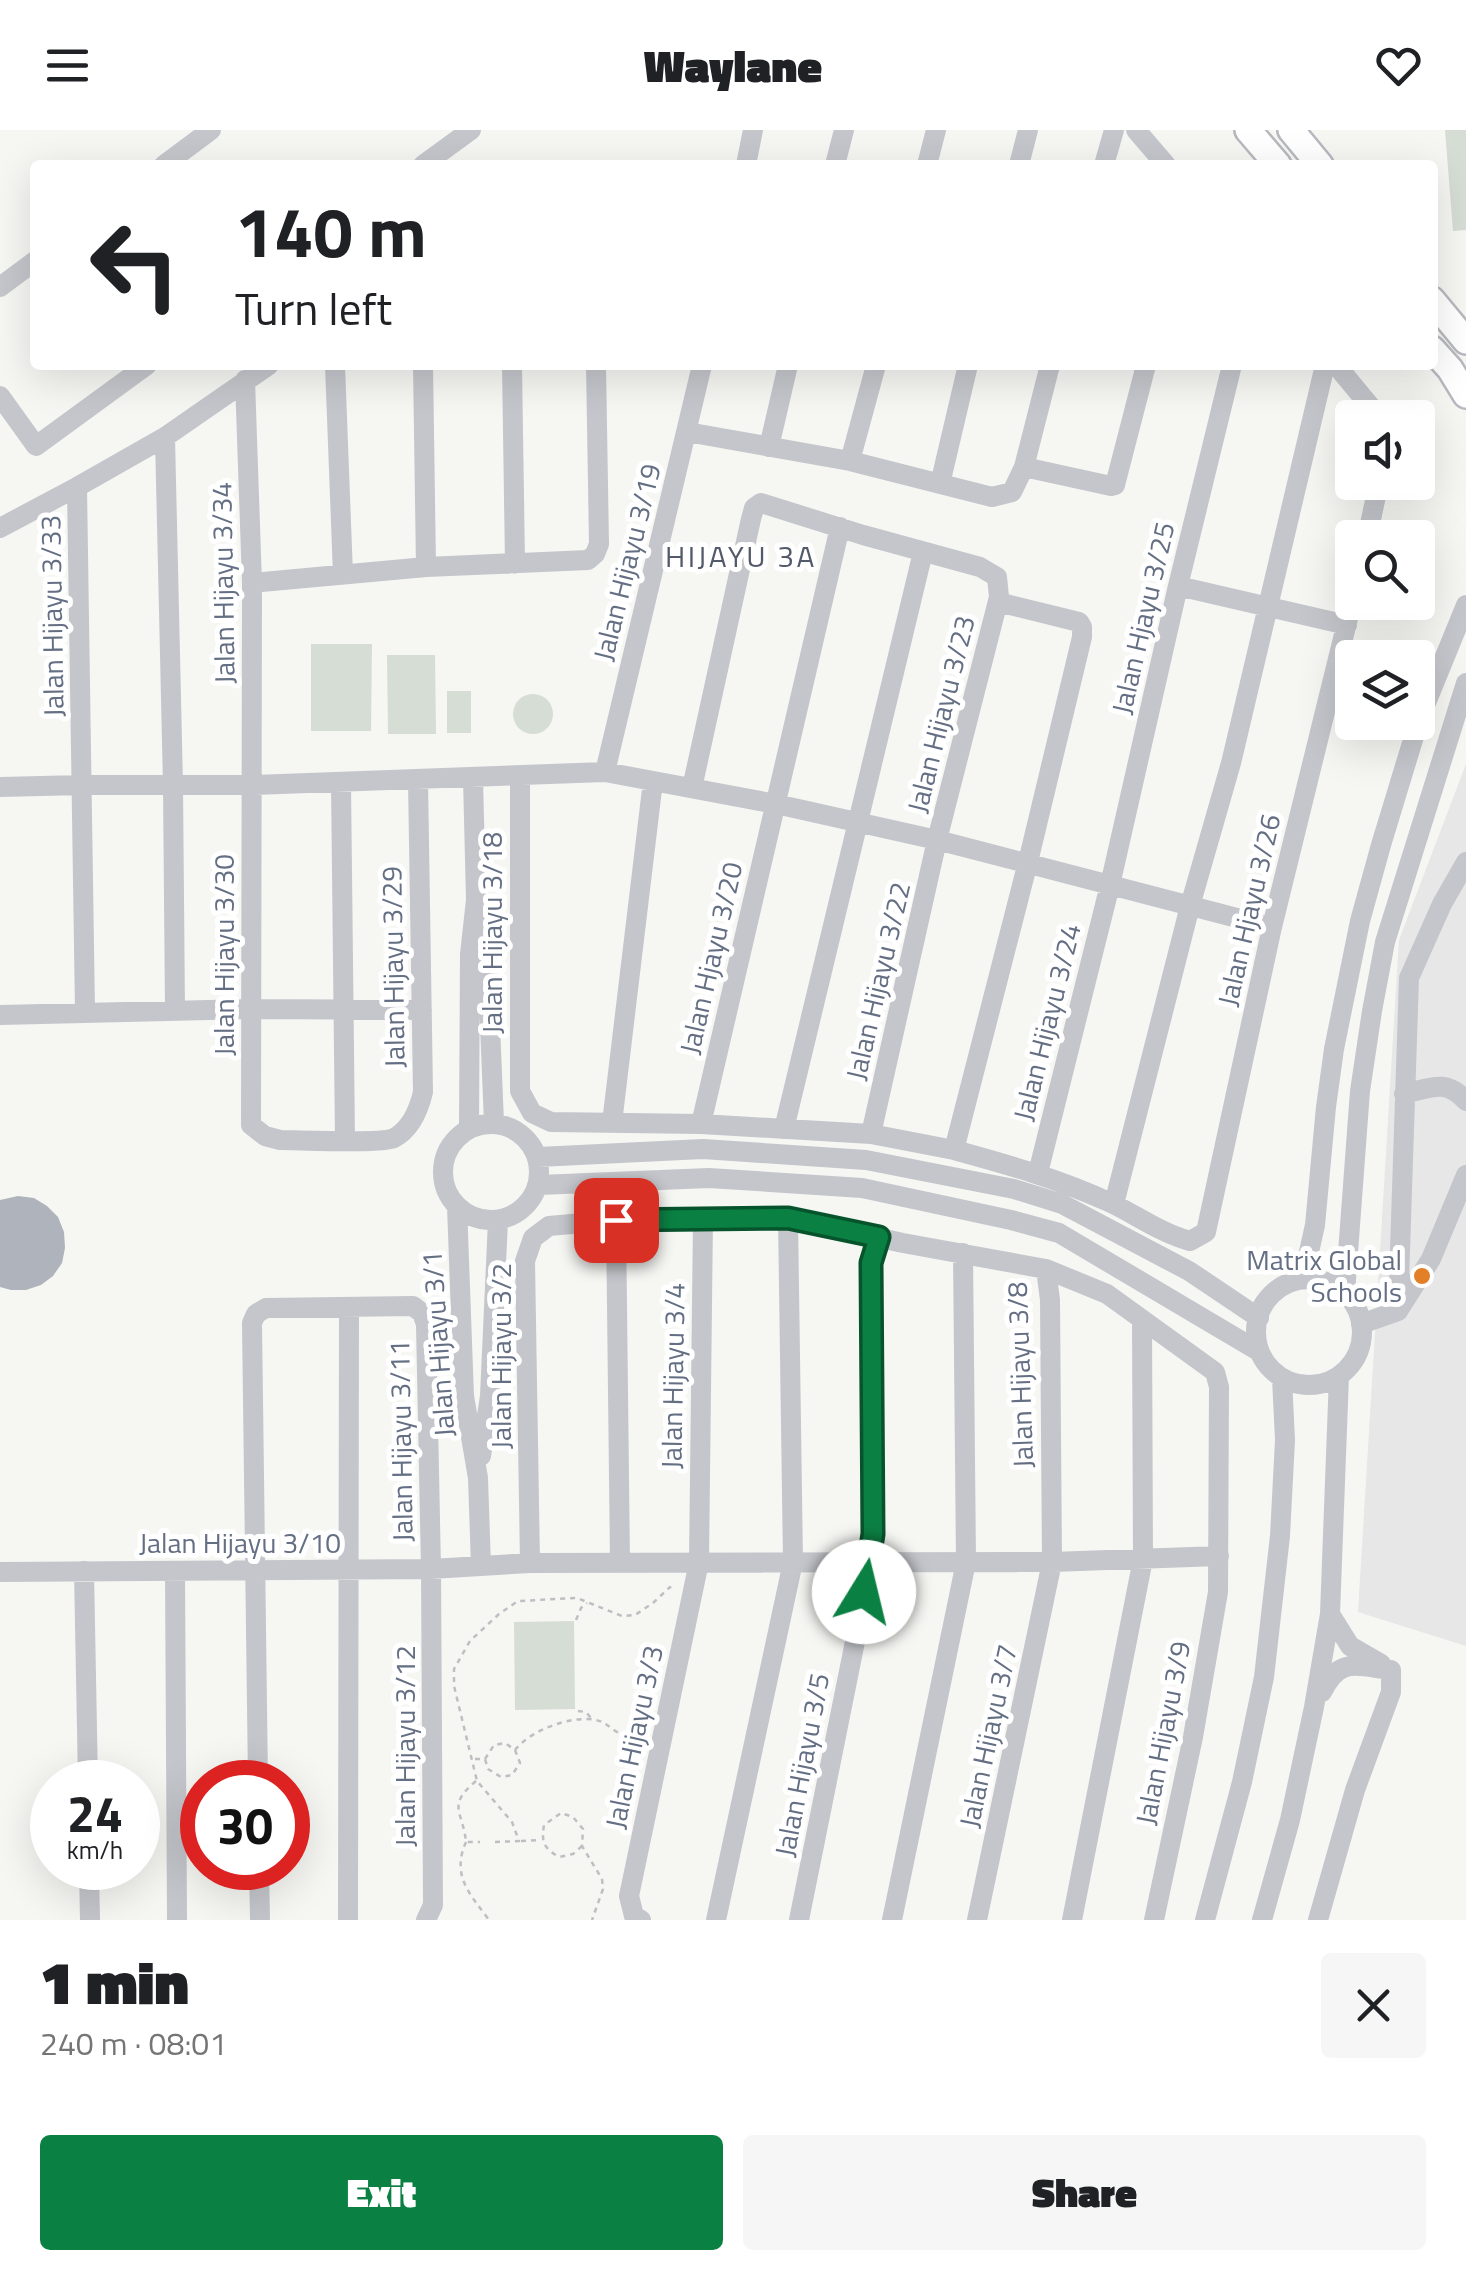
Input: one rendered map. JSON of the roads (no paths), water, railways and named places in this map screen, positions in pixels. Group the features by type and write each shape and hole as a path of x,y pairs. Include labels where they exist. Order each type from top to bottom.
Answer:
{"main road":[{"path":"1248,130 1274,160"},
{"path":"1291,130 1316,160"},
{"path":"1438,307 1466,341"},
{"path":"1438,356 1466,395"}],"street":[{"path":"171,160 212,130"},
{"path":"430,160 471,130"},
{"path":"747,160 754,130"},
{"path":"836,160 844,130"},
{"path":"928,160 936,130"},
{"path":"1019,160 1028,130"},
{"path":"1105,160 1114,130"},
{"path":"1136,130 1162,160"},
{"path":"0,288 30,265"},
{"path":"0,396 36,446 140,370"},
{"name":"Jalan Hijayu 3/33","path":"85,1012 77,486 164,436 261,370"},
{"path":"336,370 344,575"},
{"path":"424,370 426,568"},
{"path":"512,370 516,564"},
{"path":"252,583 426,568 588,560 599,544 596,370"},
{"name":"Jalan Hijayu 3/19","path":"604,772 701,370"},
{"path":"769,447 787,370"},
{"path":"850,461 875,370"},
{"path":"940,484 967,370"},
{"path":"688,432 850,461 992,498 1012,492 1024,467 1049,370"},
{"path":"1024,467 1115,485 1145,370"},
{"name":"Jalan Hjayu 3/25","path":"1110,884 1231,370"},
{"path":"653,781 612,1123 872,1134 954,1150 1038,1173 1114,1204 1231,763 1325,370"},
{"path":"1340,370 1365,400"},
{"name":"Jalan Hijayu 3/34","path":"245,380 252,583 252,785"},
{"path":"164,436 175,1011"},
{"path":"0,528 77,486"},
{"path":"692,788 754,508 761,503 980,568 997,577 998,602 1079,622 1082,627 1028,862 954,1150"},
{"name":"Jalan Hjayu 3/20","path":"701,1124 840,527"},
{"path":"784,1129 922,552"},
{"path":"1178,586 1348,625"},
{"name":"Jalan Hijayu 3/23","path":"937,840 998,602"},
{"path":"1303,1279 1315,1226 1334,1049 1360,921 1420,720 1466,604"},
{"name":"Jalan Hjayu 3/26","path":"1114,1204 1170,1236 1190,1241 1206,1232 1272,928 1349,620"},
{"path":"1345,1293 1360,1090 1385,942 1466,682"},
{"path":"0,787 341,783 604,772 776,804 937,840 1272,928"},
{"name":"Jalan Hijayu 3/18","path":"520,776 520,1090 532,1113 551,1122 612,1123"},
{"path":"468,1128 470,954 476,900 472,778"},
{"name":"Jalan Hijayu 3/29","path":"345,1140 391,1140 408,1127 423,1092 418,780"},
{"path":"341,783 345,1140"},
{"name":"Jalan Hijayu 3/30","path":"252,785 251,1124 266,1136 280,1140 345,1140"},
{"name":"Jalan Hijayu 3/22","path":"872,1134 937,840"},
{"path":"1398,1311 1409,978 1442,904 1466,862"},
{"name":"Jalan Hijayu 3/24","path":"1038,1173 1110,884"},
{"path":"476,900 487,951 494,1123"},
{"path":"0,1015 251,1009 422,1010"},
{"path":"1404,1094 1442,1086 1456,1090 1466,1101"},
{"path":"506,1125 520,1132 538,1157 539,1185 525,1206 512,1216 484,1220 457,1206 448,1194 443,1164 456,1138 468,1128 506,1125"},
{"path":"538,1157 702,1150 866,1160 1014,1189 1062,1204 1190,1272 1258,1318"},
{"path":"1362,1324 1398,1311 1431,1258 1466,1175"},
{"path":"539,1185 709,1178 862,1188 1011,1220 1059,1233 1260,1352"},
{"name":"Jalan Hijayu 3/1","path":"457,1206 464,1396 478,1478 481,1566"},
{"path":"620,1562 616,1220 703,1218"},
{"name":"Jalan Hijayu 3/8","path":"703,1218 788,1218 1046,1268 1050,1300 1052,1562"},
{"name":"Jalan Hijayu 3/4","path":"698,1562 703,1218"},
{"path":"716,1920 793,1562 788,1218"},
{"name":"Jalan Hijayu 3/1","path":"478,1478 490,1396 498,1220"},
{"name":"Jalan Hijayu 3/2","path":"530,1563 525,1260 533,1238 549,1226 616,1220"},
{"name":"Jalan Hijayu 3/5","path":"799,1920 870,1562 871,1263 879,1237"},
{"path":"892,1920 966,1562 963,1252"},
{"path":"1046,1268 1107,1294 1215,1372 1219,1387 1219,1556"},
{"path":"1303,1279 1332,1284 1345,1293 1362,1324 1358,1353 1350,1366 1340,1376 1311,1385 1282,1378 1269,1366 1260,1352 1257,1335 1258,1318 1265,1304 1275,1292 1303,1279"},
{"name":"Jalan Hijayu 3/11","path":"349,1307 413,1306 422,1313 426,1324 432,1569"},
{"path":"258,1760 252,1323 256,1314 266,1308 349,1307 348,1920"},
{"path":"1072,1920 1144,1559 1142,1319"},
{"path":"1262,1920 1290,1820 1330,1614 1340,1376"},
{"path":"1205,1920 1242,1782 1264,1678 1280,1536 1282,1378"},
{"name":"Jalan Hijayu 3/10","path":"0,1572 432,1569 620,1562 1052,1562 1219,1556"},
{"name":"Jalan Hijayu 3/9","path":"1154,1920 1193,1737 1218,1592 1219,1556"},
{"name":"Jalan Hijayu 3/3","path":"640,1920 634,1916 628,1896 698,1562"},
{"name":"Jalan Hijayu 3/7","path":"977,1920 1052,1562"},
{"name":"Jalan Hijayu 3/12","path":"426,1920 433,1905 432,1569"},
{"path":"176,1571 177,1920"},
{"path":"84,1572 88,1760"},
{"path":"1330,1614 1350,1646 1391,1670"},
{"path":"1314,1708 1332,1673 1349,1665 1391,1670"},
{"path":"1318,1920 1355,1790 1391,1692 1391,1670"},
{"path":"89,1890 90,1920"},
{"path":"259,1890 260,1920"}],"place":[{"name":"Matrix Global Schools","path":"1422,1276"}],"district":[{"name":"HIJAYU 3A","path":"741,557"}]}
